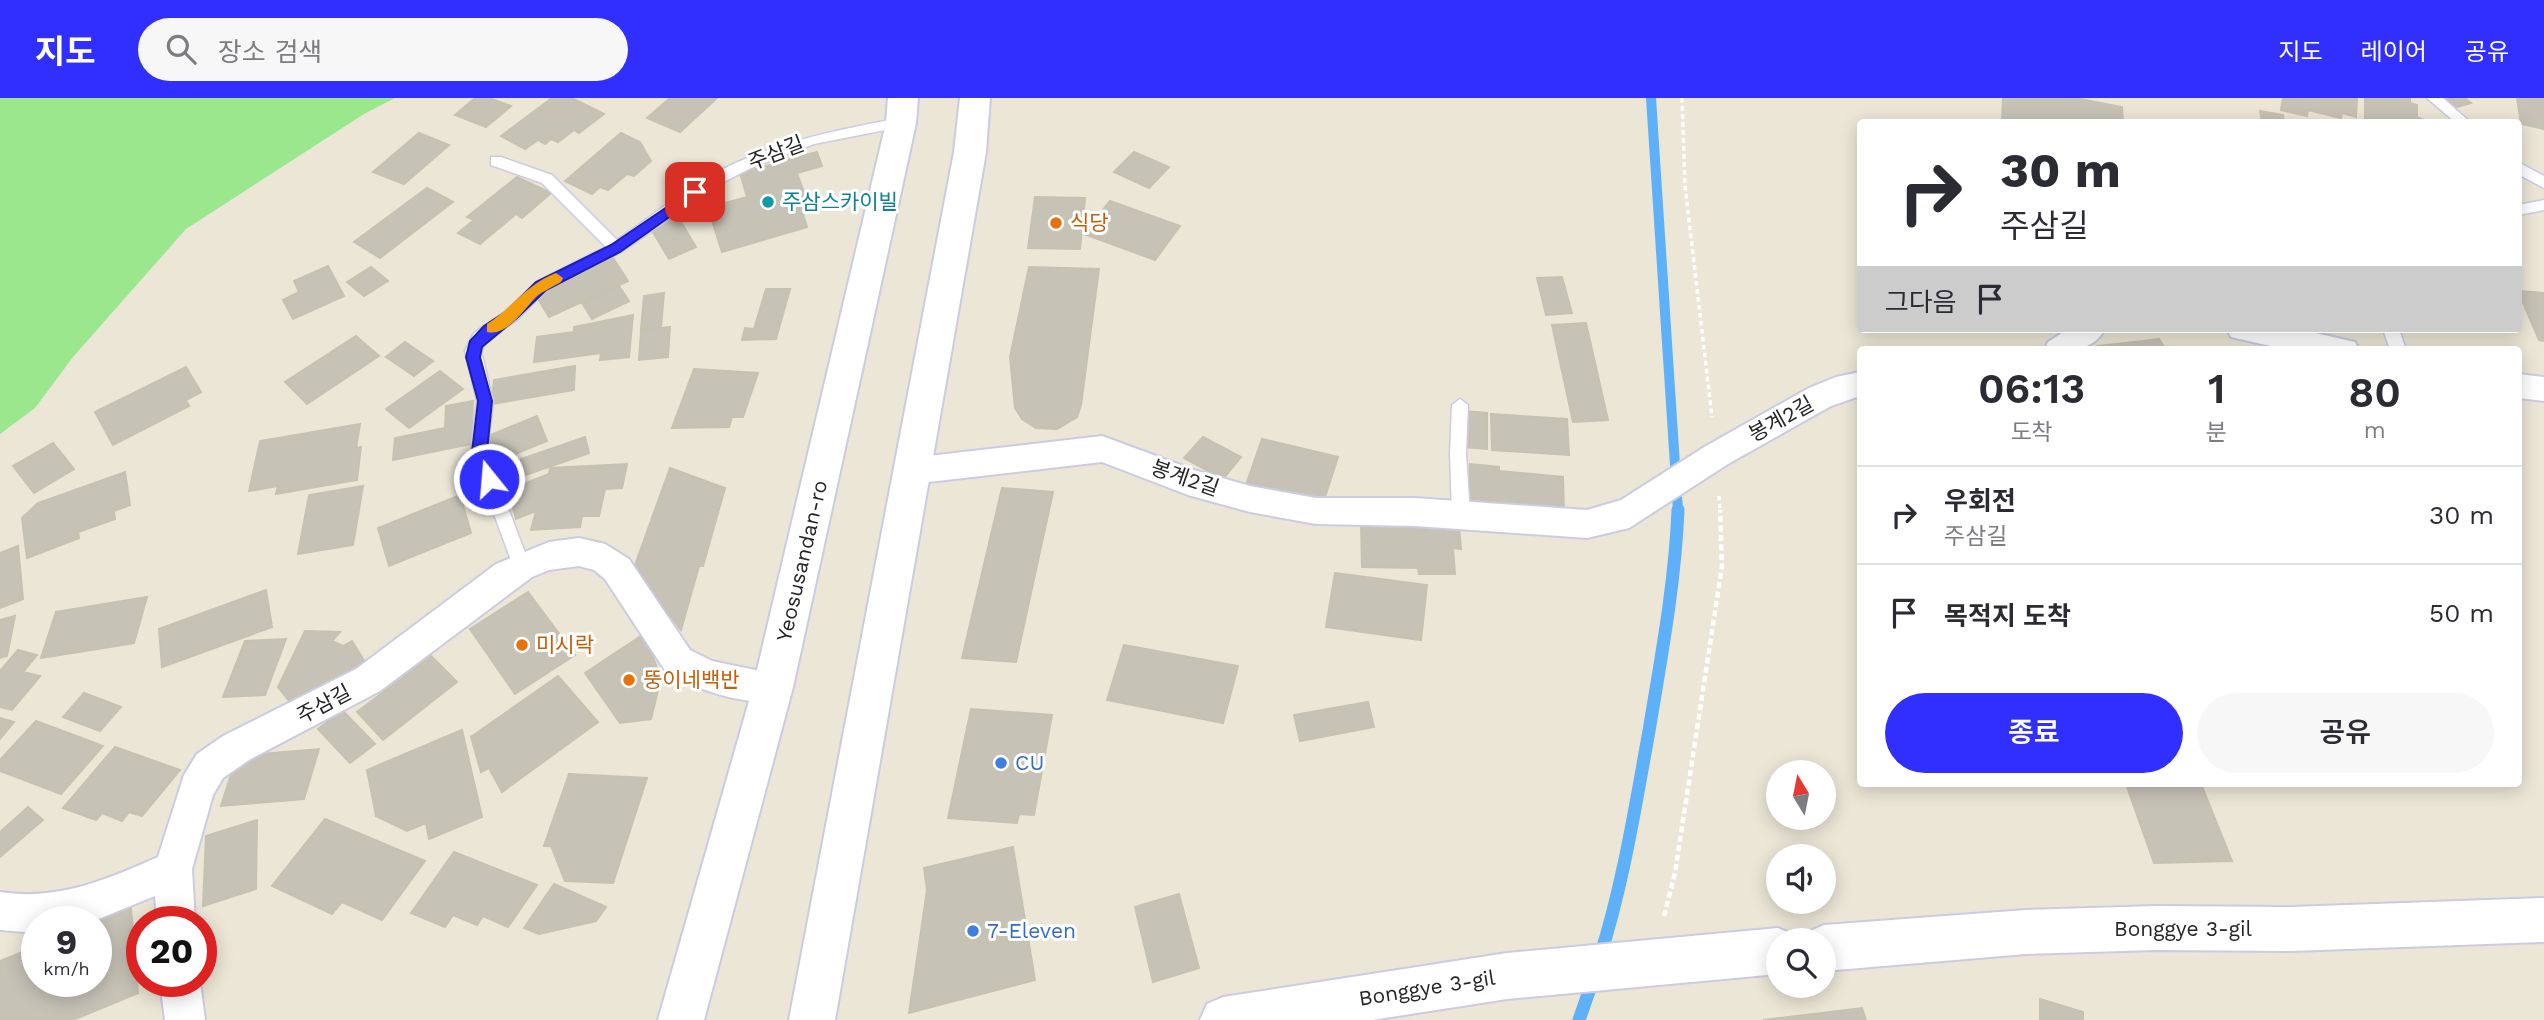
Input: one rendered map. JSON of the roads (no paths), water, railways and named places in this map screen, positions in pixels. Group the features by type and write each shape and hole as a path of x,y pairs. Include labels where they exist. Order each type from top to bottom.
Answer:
{"street":[{"path":"812,1020 970,152 975,98"},
{"name":"Yeosusandan-ro","path":"681,1020 773,687 902,110"},
{"path":"2065,346 2084,333"},
{"path":"2261,333 2325,346"},
{"name":"봉계2길","path":"911,471 1081,449 1102,449 1188,482 1290,507 1316,511 1461,514 1587,524 1617,518 1711,459 1820,397 1836,389 1857,385"},
{"path":"2522,386 2544,389"},
{"name":"주삼길","path":"175,906 173,869 199,784 218,759 368,680 521,566 580,552 605,556 617,569 678,661 692,670 712,677 773,687"},
{"path":"0,911 32,915 65,909 109,896 173,869"},
{"name":"Bonggye 3-gil","path":"1836,947 2039,931 2291,929 2544,920"},
{"name":"Bonggye 3-gil","path":"1223,1020 1507,976 1766,952"},
{"path":"182,997 185,1020"}],"lane":[{"path":"2434,98 2459,119"},
{"name":"주삼길","path":"521,566 479,452 485,401 473,351 480,337 512,315 541,286 616,248 704,187 748,163 902,110"},
{"path":"496,161 547,179 616,248"},
{"path":"2522,169 2544,183"},
{"path":"2522,209 2544,205"},
{"path":"1460,405 1457,427 1461,514"}],"waterway":[{"path":"1651,98 1678,510"},
{"path":"1599,960 1622,875 1649,731 1671,593 1678,510"},
{"path":"1579,1020 1594,977"}],"place":[{"name":"주삼스카이빌","path":"768,202"},
{"name":"식당","path":"1056,223"},
{"name":"미시락","path":"522,645"},
{"name":"뚱이네백반","path":"629,680"},
{"name":"CU","path":"1001,763"},
{"name":"7-Eleven","path":"973,931"}]}
